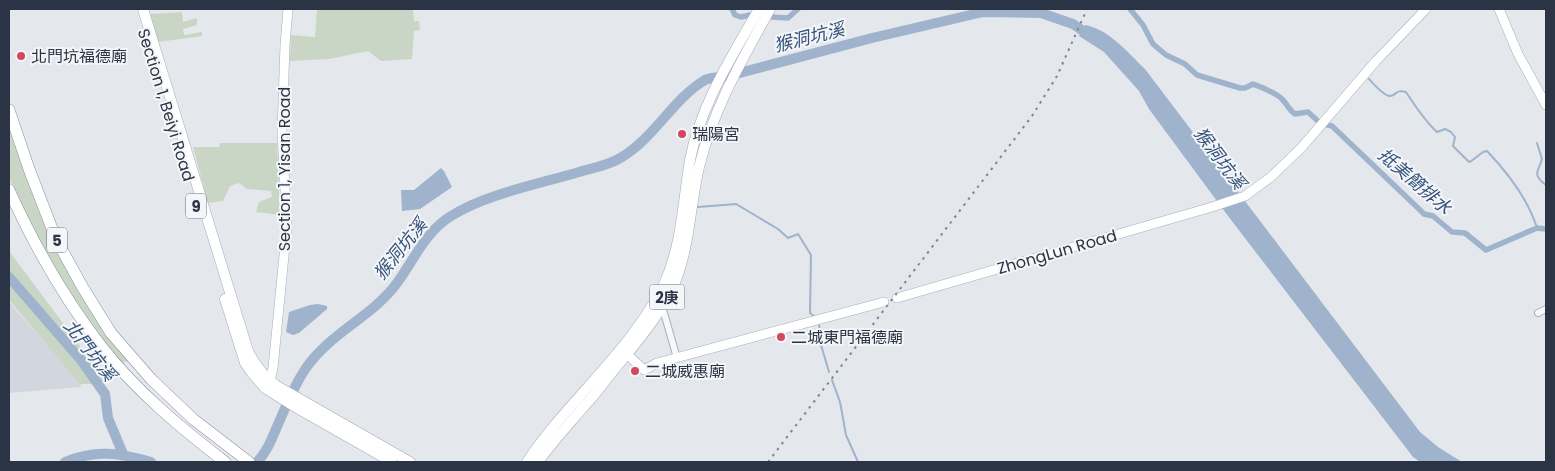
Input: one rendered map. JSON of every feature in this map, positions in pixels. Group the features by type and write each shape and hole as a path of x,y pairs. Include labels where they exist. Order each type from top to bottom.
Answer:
{"highway":[{"name":"5","path":"9,110 56,239 111,333 151,379 193,419 249,462"},
{"name":"5","path":"9,190 39,253 101,346 185,432 225,462"}],"main road":[{"name":"Section 1, Beiyi Road","path":"137,9 233,330 246,365 271,387"},
{"name":"Section 1, Beiyi Road","path":"143,9 248,351 271,387"},
{"name":"2庚","path":"625,350 649,311 668,274 675,252 692,152 710,100 759,9"},
{"name":"2庚","path":"530,461 548,433 655,319 662,306 675,281 682,261 690,224 698,169 708,132 723,96 770,9"},
{"name":"9","path":"271,387 392,462"},
{"name":"9","path":"299,405 410,462"}],"street":[{"name":"Section 1, Yisan Road","path":"271,387 287,225 282,133 288,9"},
{"name":"ZhongLun Road","path":"897,298 1246,196 1271,178 1302,147 1376,61 1426,9"},
{"path":"1499,9 1518,54 1546,105"},
{"path":"625,350 644,370 657,363 884,302"},
{"path":"662,306 677,358"},
{"path":"1538,313 1546,309"}],"shaded area":[{"path":"9,302 76,378 82,387 9,393"}],"green space":[{"path":"317,9 413,9 414,21 419,21 420,30 414,31 412,59 381,61 368,51 329,59 290,61 291,35 315,37"},
{"path":"182,12 183,22 197,18 197,25 183,29 184,35 202,32 202,36 158,42 150,14"},
{"path":"9,127 29,185 49,234 129,361 121,363 104,344 58,278 19,203 9,177"},
{"path":"220,143 277,143 280,215 256,212 259,202 272,197 271,191 247,189 239,183 230,186 223,201 208,203 193,147 219,147"},
{"path":"9,251 104,378 103,384 80,384 9,300"}],"water":[{"path":"1085,25 1094,27 1110,36 1145,69 1420,432 1438,447 1462,462 1420,462 1413,457 1228,216 1149,109 1139,91 1104,52 1079,36"},
{"path":"441,168 452,187 420,209 402,211 401,190 414,190"},
{"path":"318,304 327,306 327,309 299,333 293,335 286,332 289,312"}],"waterway":[{"path":"732,9 735,15 741,17 750,15"},
{"path":"772,17 788,18 798,9"},
{"name":"抵美簡排水","path":"1130,9 1143,25 1153,44 1166,55 1185,64 1197,75 1240,88 1253,84 1269,90 1284,101 1295,114 1308,112 1319,122"},
{"name":"猴洞坑溪","path":"257,462 268,447 293,390 306,368 339,334 387,295 427,238 442,223 465,208 496,196 617,160 633,149 683,97 705,80 728,76 872,38 983,12 1041,13 1073,24 1093,38"},
{"path":"1369,79 1381,92 1387,95 1390,96 1400,91 1406,92 1424,118 1437,132 1445,129 1451,132 1455,137 1453,146 1468,161 1470,162 1487,151 1516,187 1528,207 1537,228"},
{"name":"抵美簡排水","path":"1324,124 1332,126 1424,214 1433,216 1452,232 1465,233 1486,250 1537,228 1546,229"},
{"path":"1537,143 1542,159 1537,175 1546,185"},
{"path":"698,207 736,204 778,229 788,238 798,234 811,255 810,313 815,317"},
{"name":"北門坑溪","path":"9,277 81,360 105,394 108,418 123,454"},
{"path":"819,324 821,345 829,372"},
{"path":"832,380 840,402 846,435 858,462"},
{"name":"猴洞坑溪","path":"65,462 87,455 98,454 129,456 151,462"}],"railway":[{"path":"768,462 1032,116 1057,76 1087,9"}],"place":[{"name":"北門坑福德廟","path":"21,56"},
{"name":"瑞陽宮","path":"682,134"},
{"name":"二城東門福德廟","path":"781,337"},
{"name":"二城威惠廟","path":"635,371"}]}
